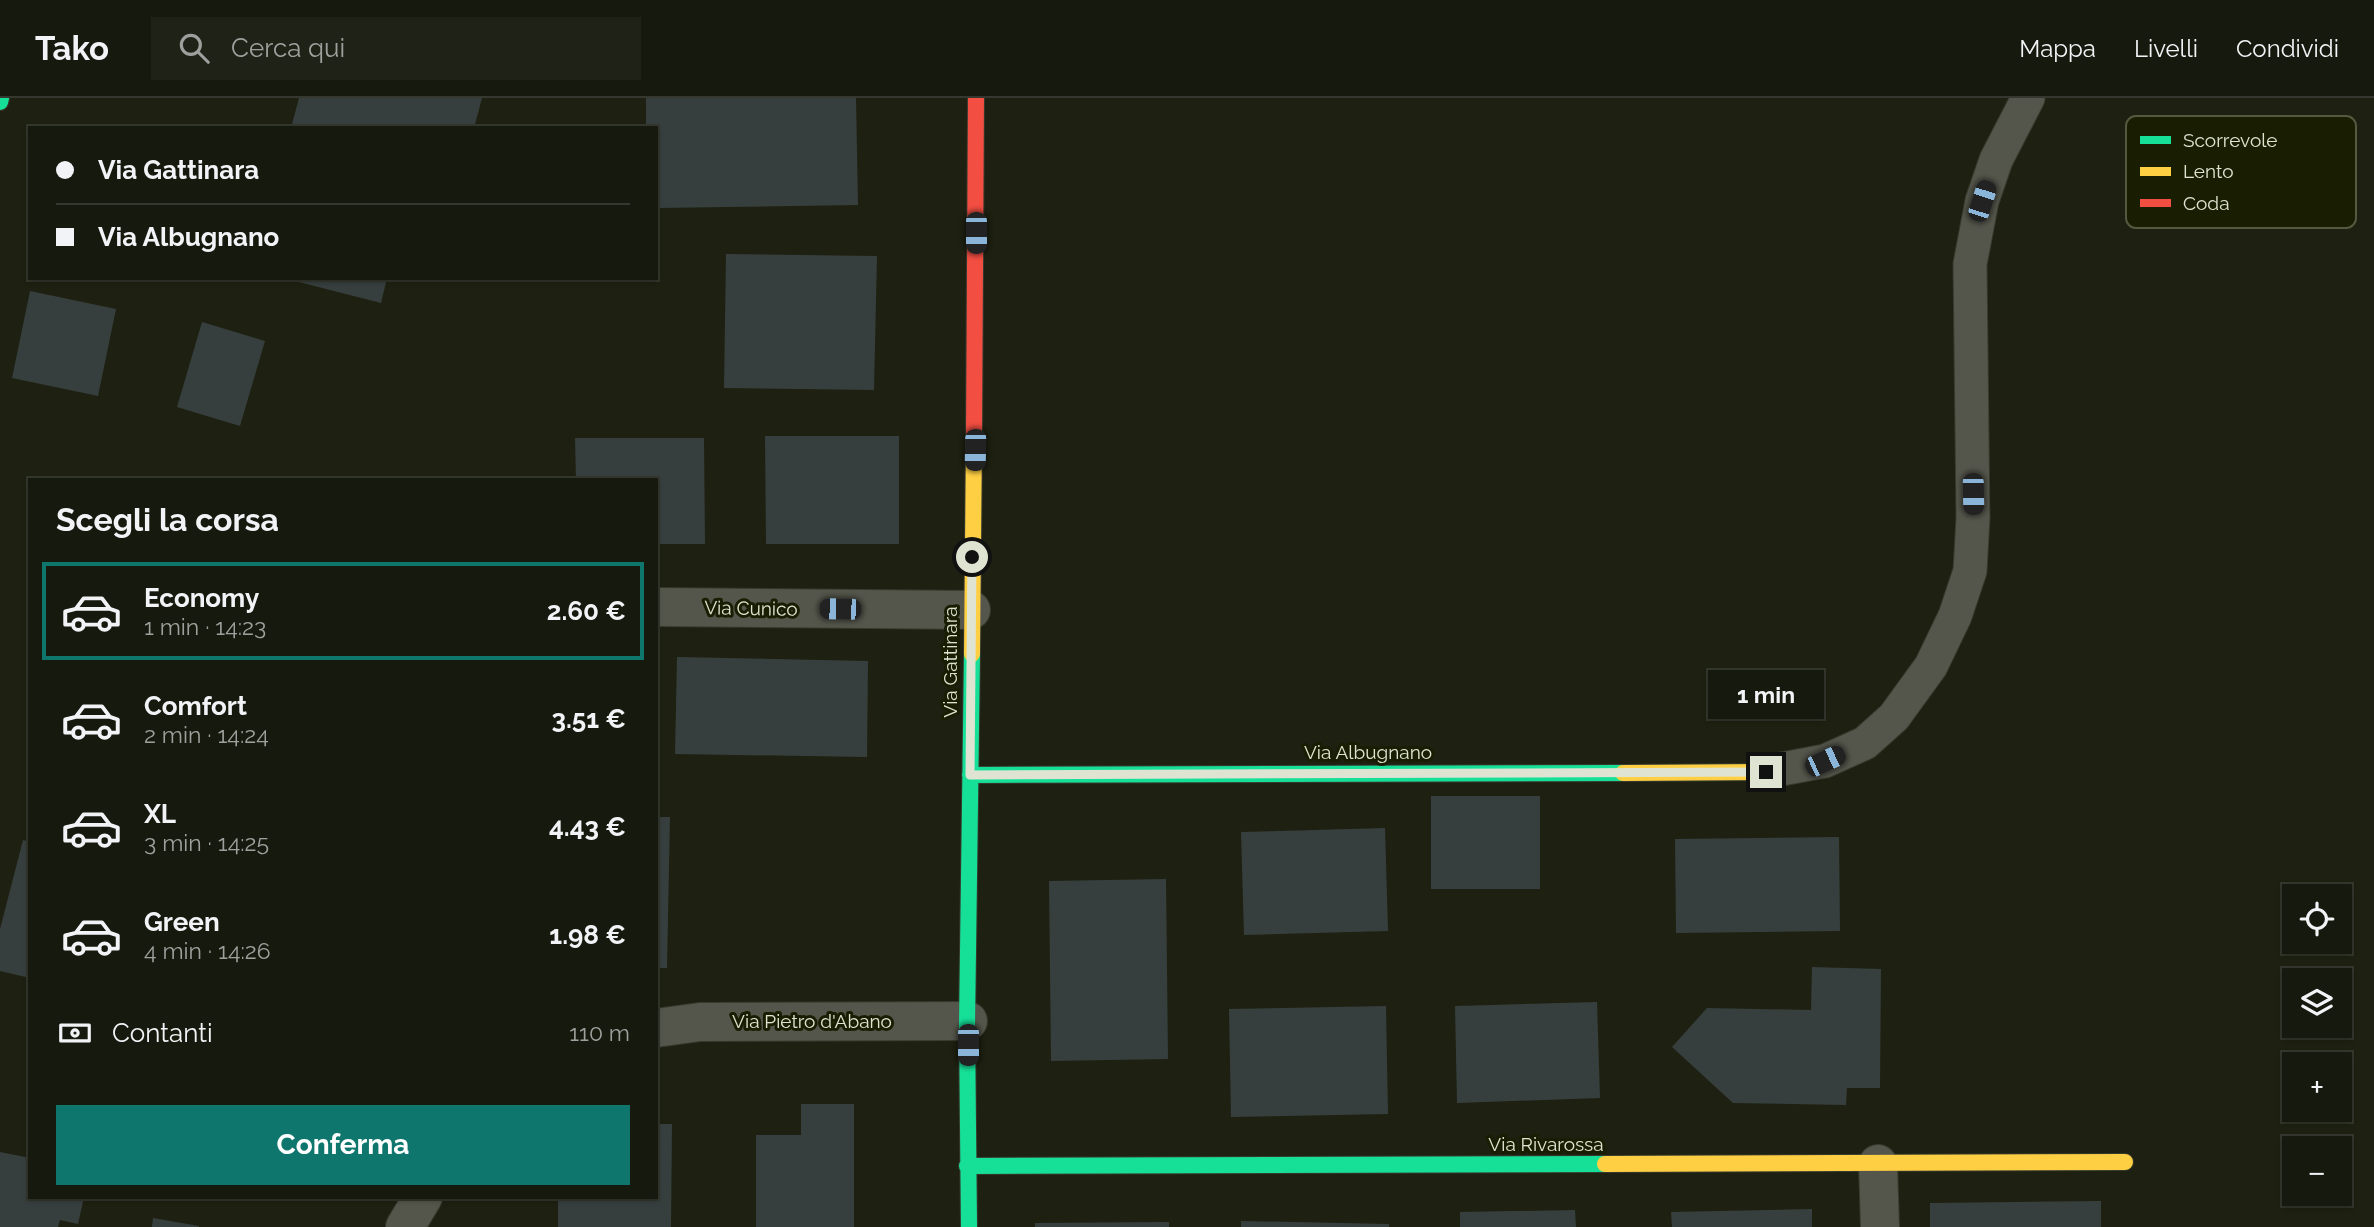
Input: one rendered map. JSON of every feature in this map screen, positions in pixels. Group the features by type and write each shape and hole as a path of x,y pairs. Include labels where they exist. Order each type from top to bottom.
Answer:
{"street":[{"name":"Via Gattinara","path":"969,1227 967,1166 971,610 976,423 976,98"},
{"name":"Via Cunico","path":"658,607 971,610"},
{"name":"Via Albugnano","path":"970,775 1766,772"},
{"name":"Via Pietro d'Abano","path":"658,1028 700,1022 968,1021"},
{"name":"Via Rivarossa","path":"967,1166 2126,1162"},
{"path":"1878,1164 1880,1227"},
{"path":"405,1227 422,1199"}],"lane":[{"path":"1766,772 1825,761 1865,743 1894,717 1931,666 1955,616 1970,571 1973,518 1970,264 1982,201 1996,160 2028,98"}],"building":[{"path":"299,98 482,98 475,126 292,124"},
{"path":"646,98 856,98 858,205 658,208 658,126 646,126"},
{"path":"726,254 877,256 874,390 724,388"},
{"path":"291,280 387,280 381,303"},
{"path":"30,291 116,309 98,396 12,378"},
{"path":"202,322 265,341 240,426 177,407"},
{"path":"765,436 899,436 899,544 766,544"},
{"path":"575,438 704,438 705,544 658,544 658,478 576,478"},
{"path":"677,657 868,661 867,757 675,754"},
{"path":"1431,796 1540,796 1540,889 1431,889"},
{"path":"658,817 670,817 667,968 658,968"},
{"path":"1385,828 1388,931 1244,935 1241,832"},
{"path":"1839,837 1840,931 1676,933 1675,839"},
{"path":"23,840 28,841 28,978 0,971 0,929"},
{"path":"1166,879 1168,1059 1051,1061 1049,881"},
{"path":"1812,967 1881,969 1880,1088 1847,1088 1846,1105 1733,1103 1672,1047 1707,1008 1811,1010"},
{"path":"1597,1002 1600,1098 1457,1103 1455,1006"},
{"path":"1386,1006 1388,1114 1231,1117 1229,1009"},
{"path":"801,1104 854,1104 854,1227 756,1227 756,1135 801,1135"},
{"path":"658,1124 672,1124 671,1227 558,1227 558,1199 658,1199"},
{"path":"0,1152 28,1158 28,1199 84,1199 78,1224 60,1220 58,1227 0,1227"},
{"path":"2101,1201 2101,1227 1930,1227 1930,1203"},
{"path":"1812,1209 1812,1227 1672,1227 1671,1212"},
{"path":"1575,1210 1576,1227 1460,1227 1460,1212"},
{"path":"153,1218 199,1226 199,1227 152,1227"},
{"path":"1241,1221 1389,1224 1389,1227 1241,1227"},
{"path":"1169,1222 1169,1227 1035,1227 1035,1223"}],"traffic: fast":[{"path":"0,102 1,98"},
{"path":"969,1227 967,1026 972,654"},
{"path":"970,775 1623,773"},
{"path":"967,1166 1605,1164"}],"traffic: slow":[{"path":"972,654 974,437"},
{"path":"1623,773 1766,772"},
{"path":"1605,1164 2125,1162"}],"traffic: jam":[{"path":"974,437 976,98"}],"route":[{"path":"972,557 970,775 1766,772"}]}
